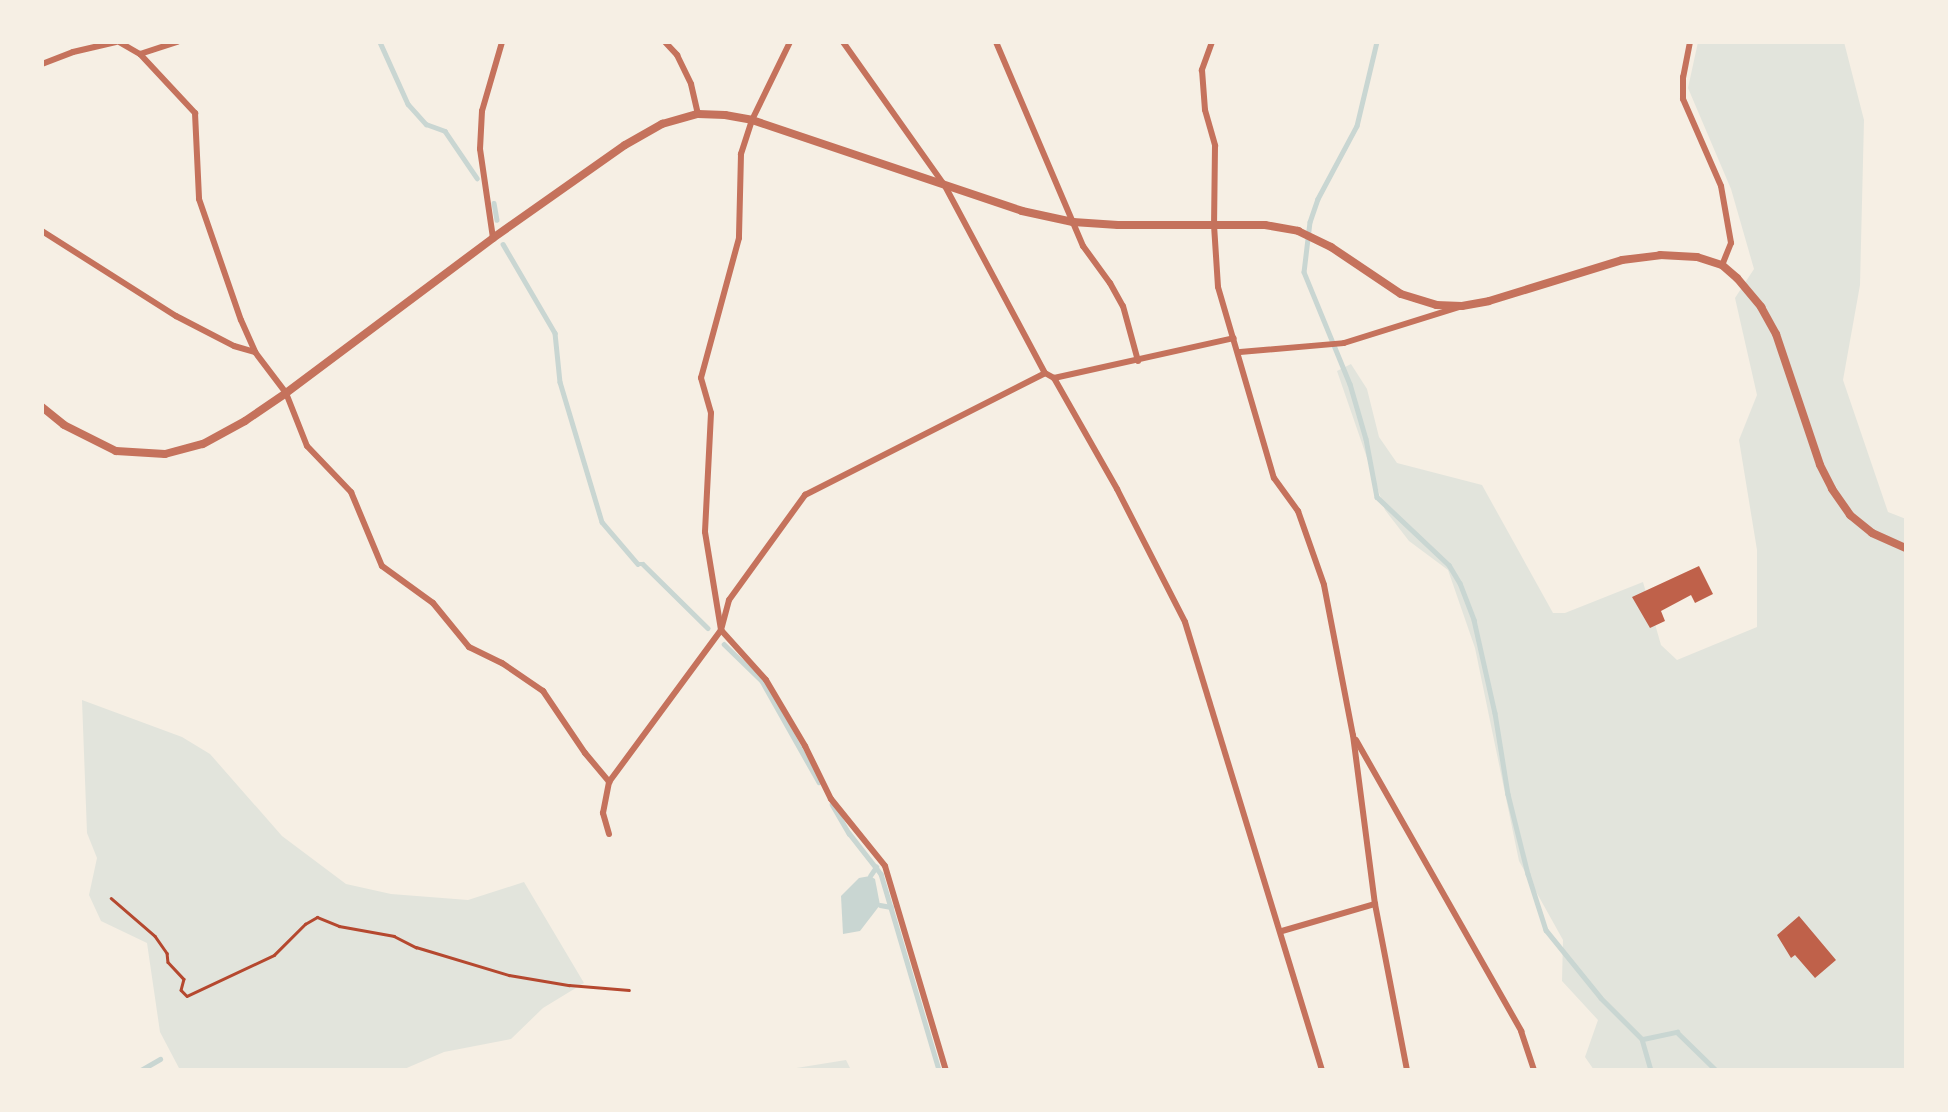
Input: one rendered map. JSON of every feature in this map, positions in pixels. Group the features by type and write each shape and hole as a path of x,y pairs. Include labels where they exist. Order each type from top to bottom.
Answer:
{"street":[{"path":"42,64 73,52 118,42 139,54 195,113 199,199 240,320 256,352 286,393 307,446 351,492 382,566 433,603 469,648 502,663 543,691 585,753 609,782"},
{"path":"139,54 177,42"},
{"path":"493,238 480,149 482,111 499,62 502,42"},
{"path":"665,42 677,55 691,84 698,114"},
{"path":"790,42 752,120 741,154 739,238 701,378 711,413 705,532 721,629 766,680 805,746 831,799 885,866 946,1070"},
{"path":"843,42 945,186 1045,373 1054,377 1138,361 1234,338"},
{"path":"996,42 1083,246 1123,306 1138,361"},
{"path":"1212,42 1202,70 1205,110 1215,146 1214,225 1218,287 1240,352 1274,478 1298,511 1324,585 1353,735 1375,904 1407,1070"},
{"path":"1690,42 1683,77 1683,99 1720,186 1731,243 1722,265"},
{"path":"42,407 64,425 116,451 164,454 203,444 245,421 286,393 493,238 625,145 662,124 698,114 752,120 1022,211 1073,222 1118,225 1265,225 1298,231 1401,294 1436,305 1462,306"},
{"path":"42,231 176,316 234,346 256,352"},
{"path":"1240,352 1335,343 1462,306 1489,301 1622,260 1697,257 1722,265 1737,278 1761,307 1776,334 1821,465 1832,489 1850,515 1872,534 1906,548"},
{"path":"609,834 603,813 609,782 721,629 729,600 805,495 1045,373"},
{"path":"1054,377 1117,489 1185,622 1282,931 1322,1070"},
{"path":"1353,735 1521,1031 1534,1070"},
{"path":"1282,931 1375,904"}],"path":[{"path":"111,898 155,936 167,953 168,962 184,979 181,990 187,996 274,955 305,924 317,917 339,926 394,936 416,947 509,975 569,985 629,990"}],"shaded area":[{"path":"1698,42 1844,42 1864,120 1860,285 1843,380 1888,512 1906,519 1906,1070 1594,1070 1585,1057 1598,1020 1562,981 1563,940 1519,861 1475,648 1448,570 1409,541 1385,510 1337,371 1351,364 1367,389 1379,437 1397,463 1482,485 1553,613 1565,613 1643,582 1661,645 1677,660 1757,627 1757,550 1739,440 1757,395 1735,298 1754,269 1731,189 1688,88"},
{"path":"82,700 182,737 210,754 282,836 346,884 391,894 468,900 524,882 584,983 543,1008 511,1039 444,1052 402,1070 180,1070 160,1032 147,943 101,921 89,895 97,858 87,833"},
{"path":"870,876 875,879 880,905 860,931 843,934 841,896 859,878"},
{"path":"846,1060 851,1070 784,1070"}],"building":[{"path":"1699,566 1713,594 1695,603 1691,595 1661,611 1665,621 1650,628 1632,597"},
{"path":"1799,916 1836,960 1815,978 1795,955 1791,958 1777,935"}],"waterway":[{"path":"380,42 408,104 426,124 445,131 477,178"},
{"path":"1377,42 1357,126 1318,199 1310,222 1304,272 1350,384 1366,439 1377,497 1449,565 1460,583 1474,620 1495,713 1508,794 1528,874 1546,930 1601,998 1642,1039 1651,1070"},
{"path":"494,203 497,220"},
{"path":"503,244 555,333 560,382 602,522 638,564 643,564 708,628"},
{"path":"724,644 762,681 819,782"},
{"path":"832,804 849,833 881,874 939,1070"},
{"path":"870,876 876,867"},
{"path":"880,905 891,907"},
{"path":"1643,1039 1677,1032 1716,1070"},
{"path":"141,1070 160,1059"}]}
